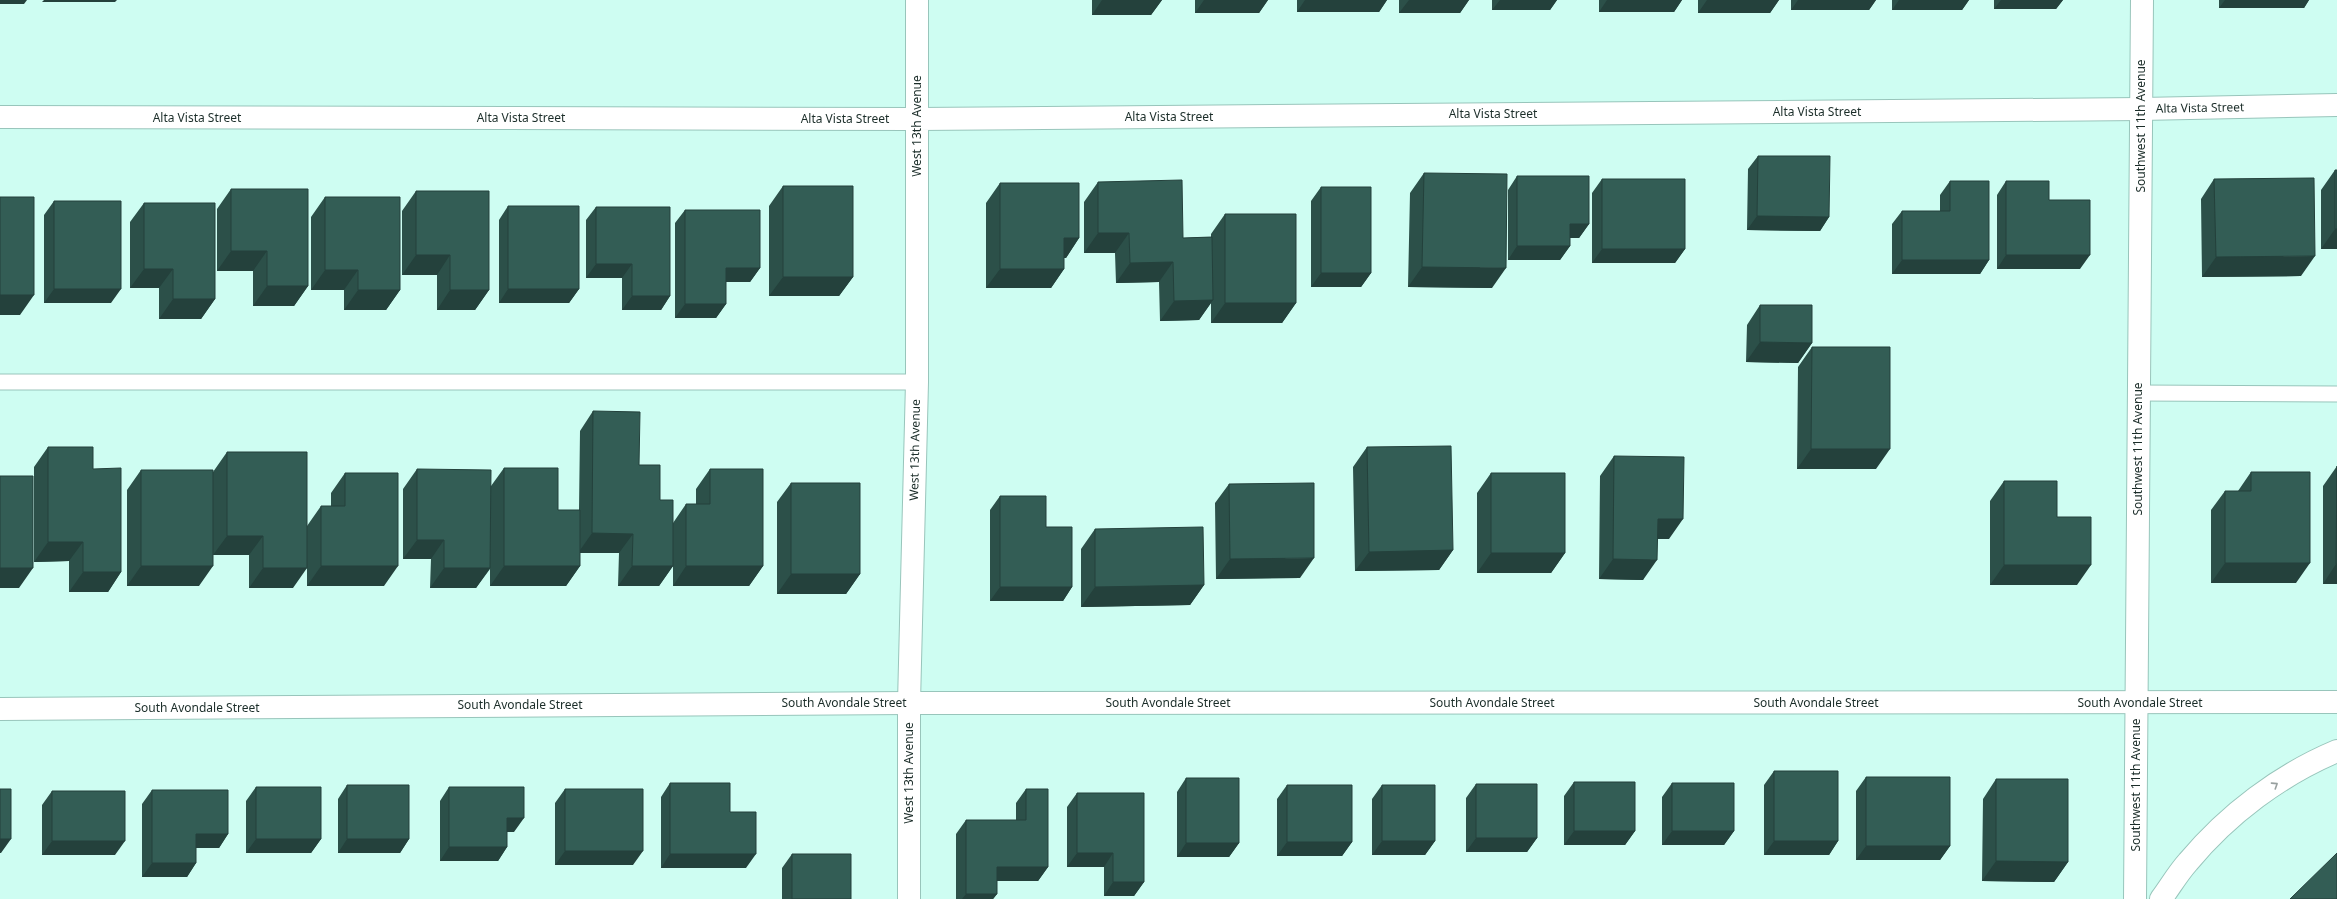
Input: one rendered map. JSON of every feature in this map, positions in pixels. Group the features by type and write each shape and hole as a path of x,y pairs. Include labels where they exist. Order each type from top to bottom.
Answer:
{"street":[{"name":"West 13th Avenue","path":"909,899 909,703 917,382 917,0"},
{"name":"Southwest 11th Avenue","path":"2135,899 2142,0"},
{"name":"Alta Vista Street","path":"0,117 917,119 2141,109 2337,105"},
{"name":"South Avondale Street","path":"0,709 909,703 2337,702"},
{"path":"2161,899 2188,862 2243,807 2310,763 2337,751"}],"lane":[{"path":"0,382 917,382"},
{"path":"2138,393 2337,394"}],"building":[{"path":"1758,156 1830,156 1829,217 1757,216"},
{"path":"2335,170 2337,170 2337,229 2335,229"},
{"path":"1424,173 1507,174 1506,268 1422,267"},
{"path":"1517,176 1589,176 1589,224 1570,224 1570,246 1517,246"},
{"path":"2314,178 2315,256 2216,257 2214,179"},
{"path":"1602,179 1685,179 1685,249 1602,249"},
{"path":"1182,180 1183,238 1212,237 1213,300 1174,301 1173,262 1130,263 1129,233 1098,233 1098,182"},
{"path":"1950,181 1989,181 1989,260 1902,260 1902,211 1950,211"},
{"path":"2006,181 2049,181 2049,200 2090,200 2090,255 2006,255"},
{"path":"1000,183 1079,183 1079,238 1064,238 1064,269 1000,269"},
{"path":"783,186 853,186 853,277 783,277"},
{"path":"1321,187 1371,187 1371,273 1321,273"},
{"path":"231,189 308,189 308,286 267,286 267,251 231,251"},
{"path":"416,191 489,191 489,290 450,290 450,255 416,255"},
{"path":"0,197 34,197 34,295 0,295"},
{"path":"325,197 400,197 400,290 358,290 358,270 325,270"},
{"path":"54,201 121,201 121,289 54,289"},
{"path":"144,203 215,203 215,299 173,299 173,269 144,269"},
{"path":"508,206 579,206 579,289 508,289"},
{"path":"596,207 670,207 670,296 632,296 632,264 596,264"},
{"path":"685,210 760,210 760,268 726,268 726,304 685,304"},
{"path":"1225,214 1296,214 1296,303 1225,303"},
{"path":"1760,305 1812,305 1812,343 1760,342"},
{"path":"1812,347 1890,347 1890,449 1811,449"},
{"path":"593,411 640,412 639,465 660,465 660,500 673,500 673,566 632,566 633,534 592,533"},
{"path":"1451,446 1453,550 1369,552 1367,447"},
{"path":"48,447 93,447 93,469 121,468 121,572 83,572 83,542 48,542"},
{"path":"227,452 307,452 307,568 263,568 263,536 227,536"},
{"path":"1614,456 1684,457 1683,519 1658,519 1657,560 1613,559"},
{"path":"2337,466 2337,564 2336,564"},
{"path":"504,468 558,468 558,510 580,510 580,566 504,566"},
{"path":"417,469 491,470 490,568 444,568 444,540 417,540"},
{"path":"710,469 763,469 763,566 686,566 686,504 710,504"},
{"path":"141,470 213,470 213,566 141,566"},
{"path":"2251,472 2310,472 2310,563 2225,563 2225,491 2251,491"},
{"path":"345,473 398,473 398,566 321,566 321,506 345,506"},
{"path":"1491,473 1565,473 1565,553 1491,553"},
{"path":"0,476 33,476 33,568 0,568"},
{"path":"2004,481 2057,481 2057,517 2091,517 2091,565 2004,565"},
{"path":"791,483 860,483 860,574 791,574"},
{"path":"1314,483 1314,558 1230,559 1229,484"},
{"path":"1000,496 1046,496 1046,527 1072,527 1072,587 1000,587"},
{"path":"1203,527 1204,585 1095,587 1095,529"},
{"path":"1774,771 1838,771 1838,841 1774,841"},
{"path":"1866,777 1950,777 1950,846 1866,846"},
{"path":"1186,778 1239,778 1239,843 1186,843"},
{"path":"1996,779 2068,779 2068,862 1996,861"},
{"path":"1574,782 1635,782 1635,831 1574,831"},
{"path":"670,783 730,783 730,812 756,812 756,854 670,854"},
{"path":"1672,783 1734,783 1734,831 1672,831"},
{"path":"1476,784 1537,784 1537,838 1476,838"},
{"path":"347,785 409,785 409,839 347,839"},
{"path":"1287,785 1352,785 1352,842 1287,842"},
{"path":"1382,785 1435,785 1435,841 1382,841"},
{"path":"256,787 321,787 321,839 256,839"},
{"path":"449,787 524,787 524,818 507,818 507,847 449,847"},
{"path":"0,789 11,789 11,839 0,839"},
{"path":"565,789 643,789 643,851 565,851"},
{"path":"1026,789 1048,789 1048,867 997,867 997,894 966,894 966,820 1026,820"},
{"path":"152,790 228,790 228,834 196,834 196,863 152,863"},
{"path":"52,791 125,791 125,841 52,841"},
{"path":"1077,793 1144,793 1144,882 1113,882 1113,853 1077,853"},
{"path":"2337,853 2337,899 2290,899"},
{"path":"792,854 851,854 851,899 792,899"}]}
